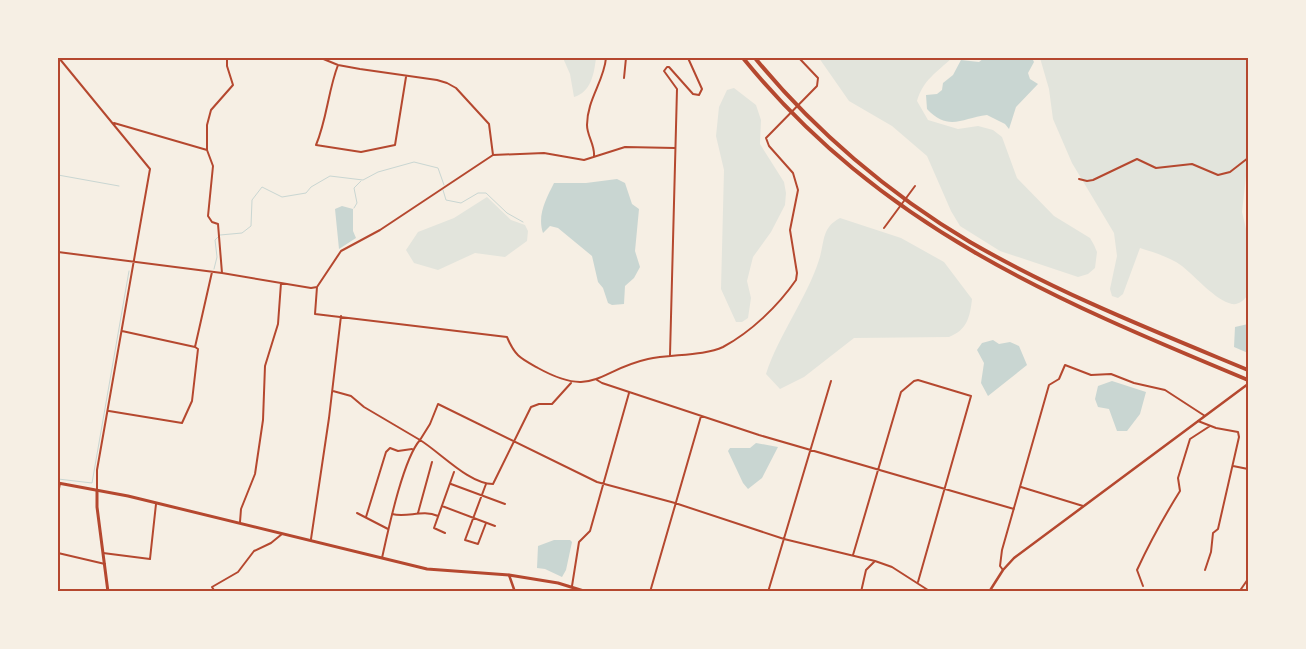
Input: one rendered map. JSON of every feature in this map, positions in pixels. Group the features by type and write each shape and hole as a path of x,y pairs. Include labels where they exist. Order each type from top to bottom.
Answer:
{"highway":[{"path":"743,58 818,138 882,191 964,248 1057,298 1248,382"},
{"path":"754,58 825,131 887,184 968,241 1061,290 1248,370"}],"main road":[{"path":"59,483 97,490 442,572 509,575 572,586 587,592"},
{"path":"97,490 96,507 108,592"}],"street":[{"path":"59,58 150,169 109,411 97,470 97,490"},
{"path":"222,272 218,224 212,222 208,216 213,166 207,150 206,139 211,110 233,85 227,66 227,58"},
{"path":"321,58 338,65 447,82 456,88 489,124 493,155"},
{"path":"594,156 595,149 587,126 593,93 605,71 606,58"},
{"path":"624,78 626,58"},
{"path":"670,355 677,90 664,71 667,67 669,68 693,94 699,95 702,90 688,58"},
{"path":"675,148 625,147 584,160 544,152 493,155 380,230 341,251 317,287 315,314 507,337 519,358 557,378 571,383 597,380 646,359 723,347 750,329 768,313 796,280 797,273 790,230 798,190 789,167 769,146 766,138 817,86 818,78 799,58"},
{"path":"338,65 330,88 324,124 316,145 361,152 395,145 406,77"},
{"path":"113,123 207,150"},
{"path":"1079,179 1087,182 1093,180 1137,159 1156,168 1192,164 1218,176 1230,172 1248,158"},
{"path":"884,228 915,186"},
{"path":"58,252 134,263 222,272 311,288 317,287"},
{"path":"195,347 212,272"},
{"path":"240,524 241,509 256,474 263,420 265,366 278,324 280,283"},
{"path":"311,540 333,391 341,316"},
{"path":"109,411 182,423 192,401 196,381 198,349 122,331"},
{"path":"1003,570 1000,566 1002,550 1049,385 1060,379 1065,365 1092,375 1111,374 1134,383 1165,390 1205,416"},
{"path":"597,380 630,393 808,450 1014,509"},
{"path":"768,592 808,450 831,381"},
{"path":"854,554 877,469 901,392 914,381 924,382 971,396 918,582"},
{"path":"989,592 1003,570 1014,558 1248,382"},
{"path":"333,391 351,396 364,407 441,454 456,468 486,484 494,484 531,407 540,404 552,404 571,383"},
{"path":"572,586 578,545 590,531 602,483 630,393"},
{"path":"382,558 392,514 412,448 420,440 430,424 438,404 602,483 675,503 784,539 854,554 892,567 931,592"},
{"path":"650,592 701,416"},
{"path":"1198,421 1210,426 1238,432 1233,466 1218,529 1214,533 1211,552 1205,570"},
{"path":"1143,586 1137,570 1168,512 1173,498 1180,491 1178,478 1190,439 1210,426"},
{"path":"366,518 386,452 390,448 398,451 412,448"},
{"path":"418,513 432,462"},
{"path":"1233,466 1248,470"},
{"path":"445,533 434,528 454,472"},
{"path":"58,494 59,483"},
{"path":"450,484 505,504"},
{"path":"486,484 465,540 478,544 486,523"},
{"path":"1020,487 1083,506"},
{"path":"104,553 150,559 156,504"},
{"path":"442,506 495,526"},
{"path":"392,514 404,517 430,512 438,516"},
{"path":"357,514 388,529"},
{"path":"215,592 212,587 215,584 238,572 254,551 271,543 282,533"},
{"path":"58,553 105,564"},
{"path":"861,592 866,570 875,561"},
{"path":"509,575 515,592"},
{"path":"1239,592 1248,579"}],"shaded area":[{"path":"563,58 596,58 591,82 580,95 574,97 570,74"},
{"path":"819,58 952,58 931,77 923,87 917,101 928,120 958,129 978,126 993,130 1002,137 1017,178 1054,216 1090,238 1097,252 1095,268 1088,274 1078,277 1000,251 960,226 951,211 927,156 892,126 849,101"},
{"path":"984,58 1032,58 1034,62 1028,73 1030,79 1038,84 1016,107 1009,129 1005,124 987,115 949,122 935,116 927,109 926,95 937,94 942,90 943,83 953,75 961,60 979,62"},
{"path":"1040,58 1248,58 1248,158 1242,212 1248,237 1248,295 1243,300 1235,304 1226,302 1212,293 1177,263 1140,248 1123,294 1118,298 1112,296 1110,289 1117,256 1114,233 1072,163 1053,119 1049,89"},
{"path":"734,88 756,105 761,120 760,144 784,182 786,193 785,205 771,232 753,257 747,281 751,298 748,318 742,322 736,322 721,289 724,170 716,136 719,107 727,90"},
{"path":"617,179 625,183 632,204 639,209 635,251 640,267 634,278 625,286 624,304 612,305 608,303 603,288 598,282 592,256 558,228 550,226 543,233 541,220 543,207 554,183 586,183"},
{"path":"487,197 511,220 525,225 528,231 527,241 505,257 475,253 438,270 414,263 406,250 418,232 454,218"},
{"path":"342,206 353,209 353,231 356,238 339,249 335,209"},
{"path":"840,218 901,238 944,262 972,299 969,317 960,331 949,337 854,338 804,377 780,389 766,374 771,359 814,275 827,231"},
{"path":"1248,324 1248,353 1234,347 1235,327"},
{"path":"993,340 999,344 1010,342 1019,346 1027,365 988,396 981,383 984,363 977,350 982,343"},
{"path":"1112,381 1146,392 1140,414 1127,431 1117,431 1109,409 1098,407 1095,399 1098,386"},
{"path":"756,443 778,447 762,478 748,489 743,483 728,451 730,448 750,448"},
{"path":"554,540 570,540 572,542 566,570 562,577 545,569 537,568 538,546"}],"waterway":[{"path":"214,269 217,257 215,240 220,235 242,233 251,226 252,200 262,187 282,197 306,193 311,187 330,176 363,180 378,172 414,162 438,168 444,185"},
{"path":"58,175 119,186"},
{"path":"354,208 357,203 354,188 361,181"},
{"path":"443,190 446,200 461,203 478,193 486,193 507,213 523,222"},
{"path":"58,479 92,483 129,271"}]}
